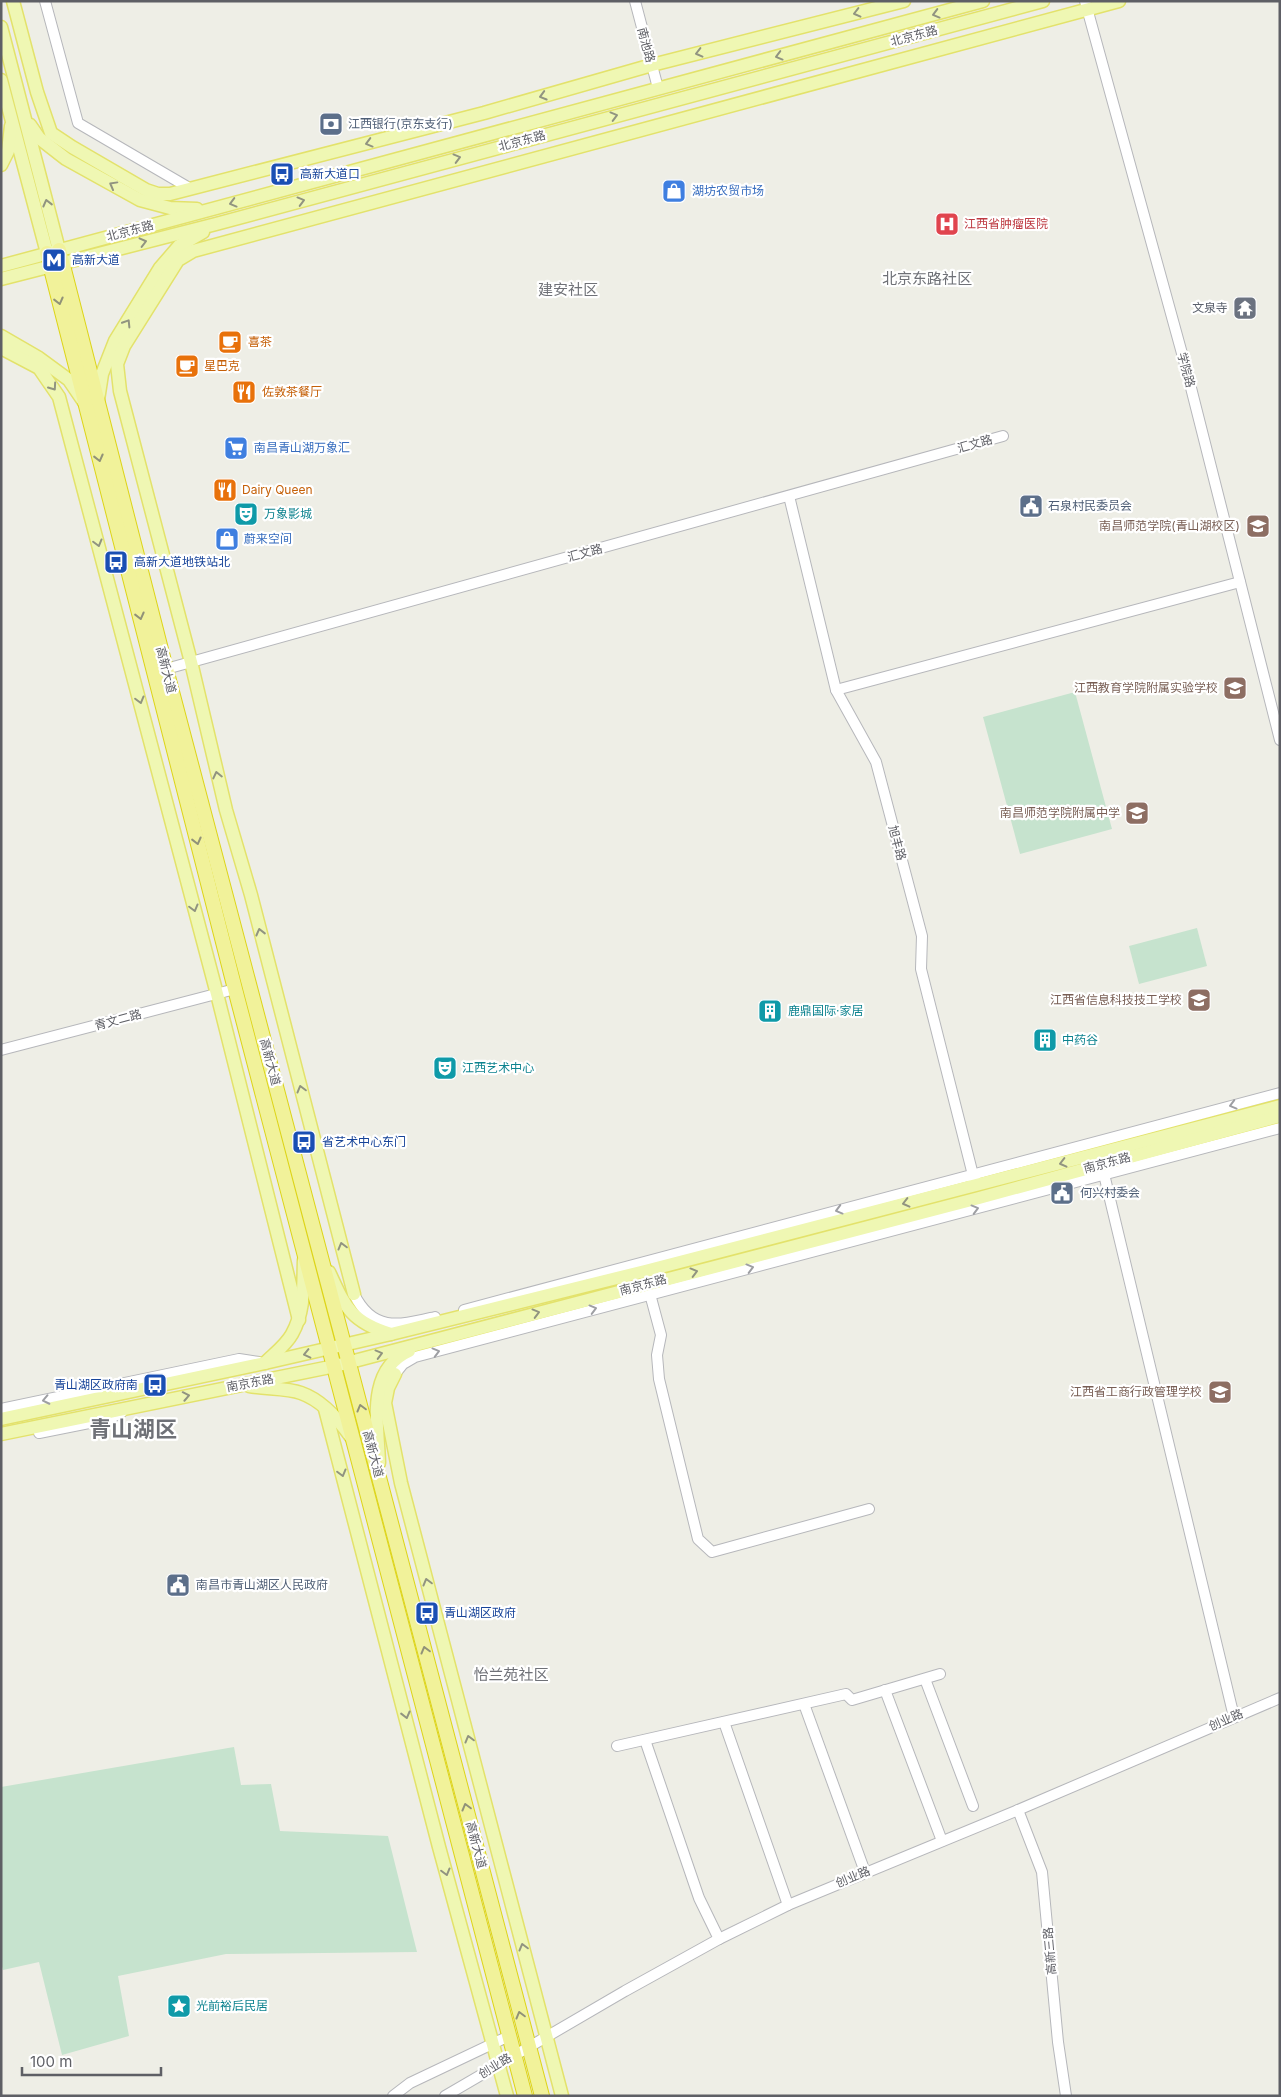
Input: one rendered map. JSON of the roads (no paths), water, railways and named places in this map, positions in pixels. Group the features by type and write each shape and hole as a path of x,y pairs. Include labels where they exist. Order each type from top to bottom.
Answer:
{"highway":[{"name":"高新大道","path":"55,258 235,989 304,1253 380,1478 542,2096"},
{"name":"高新大道","path":"92,402 166,669 319,1249 337,1347"},
{"name":"高新大道","path":"342,1364 355,1443 525,2096"}],"main road":[{"path":"13,1 36,92 51,133 146,190 158,194 170,194 191,189 484,113 652,65 904,1"},
{"name":"北京东路","path":"1,279 55,258 209,210 983,1"},
{"name":"北京东路","path":"1,266 55,258 216,224 1043,1"},
{"path":"354,1294 251,895 226,810 120,391 117,364 124,346 178,260 193,251 1086,5 1119,1"},
{"name":"高新大道","path":"1,27 26,119 55,258"},
{"name":"高新大道","path":"1,80 55,258"},
{"path":"26,119 39,138 66,159 140,200 170,208 209,210"},
{"path":"1,166 8,152 12,121"},
{"path":"1,336 39,358 69,380 92,402 115,341 160,268 179,246 216,224"},
{"path":"1,348 39,368 59,397 216,994 299,1320"},
{"name":"南京东路","path":"1,1419 337,1347 1280,1106"},
{"name":"南京东路","path":"1,1434 342,1364 464,1332 976,1185 1103,1169 1280,1116"},
{"path":"319,1249 345,1307 374,1329 390,1334"},
{"path":"265,1363 291,1336 299,1320 303,1302 304,1253"},
{"path":"380,1478 377,1391 384,1374 398,1356 432,1340"},
{"path":"395,1374 388,1388 385,1403 395,1455 562,2096"},
{"path":"242,1385 300,1392 340,1421 355,1443"},
{"path":"325,1409 507,2096"}],"street":[{"path":"45,1 78,123 191,189"},
{"name":"南池路","path":"635,1 658,88"},
{"name":"学院路","path":"1086,5 1186,368 1280,740"},
{"name":"汇文路","path":"166,669 1003,436"},
{"name":"旭丰路","path":"789,496 836,690 876,762 922,936 920,969 976,1185"},
{"path":"836,690 1240,582"},
{"name":"青文二路","path":"1,1050 235,989"},
{"path":"354,1294 362,1309 374,1318 388,1324 403,1324 976,1185 1280,1093"},
{"path":"395,1374 403,1364 415,1357 1103,1169 1280,1128"},
{"path":"1103,1169 1234,1717"},
{"path":"650,1294 661,1335 657,1355 659,1379 698,1539 712,1552 869,1509"},
{"path":"464,1332 514,1330"},
{"path":"1,1409 240,1359 265,1363"},
{"path":"1,1440 109,1419 131,1407"},
{"path":"617,1746 846,1694 852,1700 940,1674"},
{"path":"925,1679 973,1806"},
{"path":"885,1690 942,1841"},
{"name":"创业路","path":"445,2096 514,2054 719,1939 788,1905 1018,1810 1280,1698"},
{"path":"804,1704 865,1872"},
{"path":"724,1722 788,1905"},
{"path":"645,1740 699,1898 719,1939"},
{"name":"高新三路","path":"1018,1810 1042,1872 1058,2042 1066,2096"},
{"name":"创业路","path":"393,2096 410,2083 509,2036"}],"place":[{"name":"江西银行(京东支行)","path":"331,124"},
{"name":"高新大道口","path":"282,174"},
{"name":"湖坊农贸市场","path":"674,191"},
{"name":"江西省肿瘤医院","path":"947,224"},
{"name":"高新大道","path":"54,260"},
{"name":"文泉寺","path":"1245,308"},
{"name":"喜茶","path":"230,342"},
{"name":"星巴克","path":"187,366"},
{"name":"佐敦茶餐厅","path":"244,392"},
{"name":"南昌青山湖万象汇","path":"236,448"},
{"name":"Dairy Queen","path":"225,490"},
{"name":"石泉村民委员会","path":"1031,506"},
{"name":"万象影城","path":"246,514"},
{"name":"南昌师范学院(青山湖校区)","path":"1258,526"},
{"name":"蔚来空间","path":"227,539"},
{"name":"高新大道地铁站北","path":"116,562"},
{"name":"江西教育学院附属实验学校","path":"1235,688"},
{"name":"南昌师范学院附属中学","path":"1137,813"},
{"name":"江西省信息科技技工学校","path":"1199,1000"},
{"name":"鹿鼎国际·家居","path":"770,1011"},
{"name":"中药谷","path":"1045,1040"},
{"name":"江西艺术中心","path":"445,1068"},
{"name":"省艺术中心东门","path":"304,1142"},
{"name":"何兴村委会","path":"1062,1193"},
{"name":"青山湖区政府南","path":"155,1385"},
{"name":"江西省工商行政管理学校","path":"1220,1392"},
{"name":"南昌市青山湖区人民政府","path":"178,1585"},
{"name":"青山湖区政府","path":"427,1613"},
{"name":"光前裕后民居","path":"179,2006"}],"district":[{"name":"北京东路社区","path":"927,279"},
{"name":"建安社区","path":"568,290"},
{"name":"青山湖区","path":"133,1429"},
{"name":"怡兰苑社区","path":"511,1675"}]}
